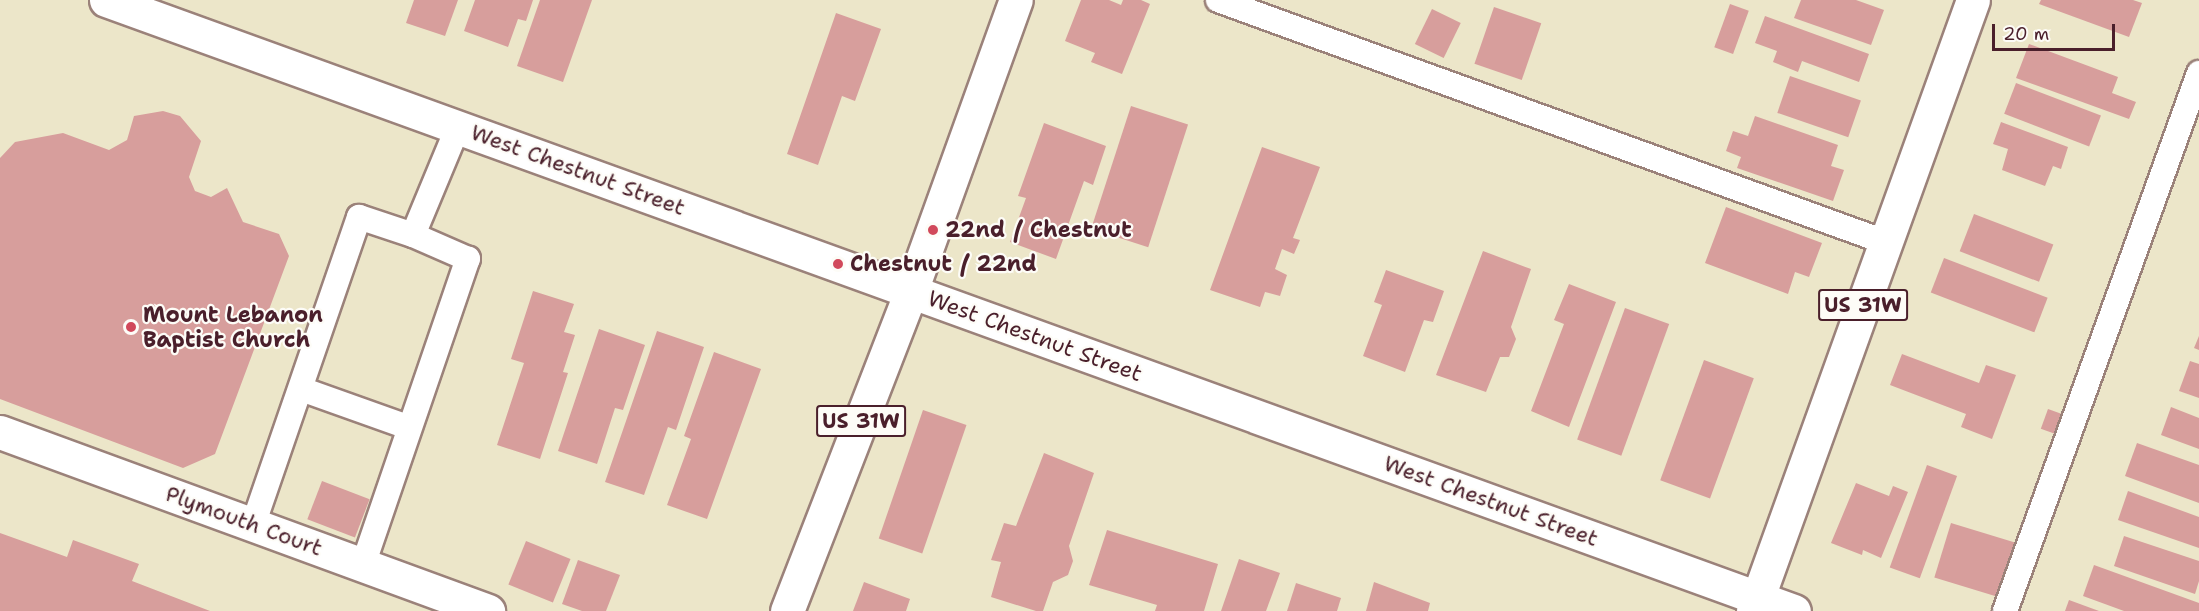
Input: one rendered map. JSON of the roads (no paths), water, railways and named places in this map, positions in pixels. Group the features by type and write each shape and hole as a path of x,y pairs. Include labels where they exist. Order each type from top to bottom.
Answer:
{"main road":[{"name":"West Chestnut Street","path":"106,0 911,291 1755,604 1794,611"},
{"name":"US 31W","path":"787,611 911,291 1016,0"},
{"name":"US 31W","path":"1755,604 1973,0"},
{"name":"Plymouth Court","path":"0,432 363,565 471,608"}],"lane":[{"path":"1218,0 1885,242"},
{"path":"2005,611 2199,74"},
{"path":"413,235 458,127"},
{"path":"253,525 359,217 413,235 468,259 408,426 363,565"},
{"path":"301,389 408,426"}],"place":[{"name":"22nd / Chestnut","path":"933,230"},
{"name":"Chestnut / 22nd","path":"838,264"},
{"name":"Mount Lebanon Baptist Church","path":"131,327"}]}
